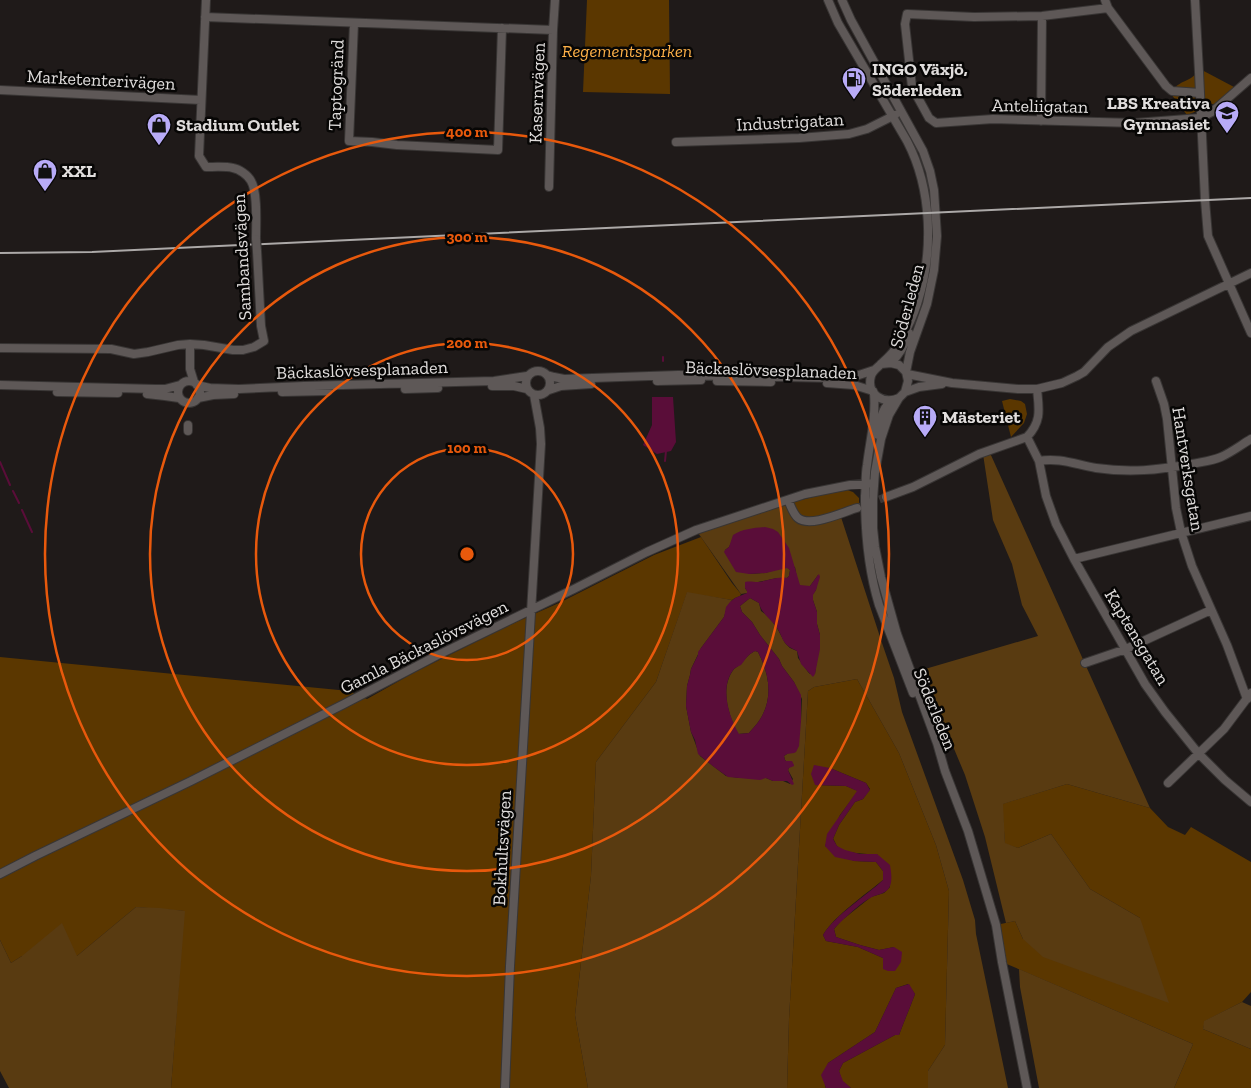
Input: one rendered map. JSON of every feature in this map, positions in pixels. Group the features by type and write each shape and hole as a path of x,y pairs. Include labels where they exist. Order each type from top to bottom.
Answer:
{"street":[{"name":"Sambandsvägen","path":"190,344 243,350 264,341 261,326 253,184 241,171 232,168 206,167 199,156 206,0"},
{"name":"Kasernvägen","path":"549,187 555,0"},
{"name":"Söderleden","path":"828,0 838,23 907,141 916,160 926,203 928,231 921,291 905,344 891,362 882,364"},
{"name":"Söderleden","path":"842,0 851,20 923,151 930,170 934,190 937,236 929,299 910,352 906,373 908,385 905,392 895,400 881,439 875,472 870,484"},
{"path":"1105,0 1108,8 1166,86 1172,91 1200,93"},
{"path":"1195,0 1208,236 1251,333"},
{"path":"1041,121 1042,16 1108,8"},
{"name":"Anteliigatan","path":"1042,16 974,17 907,14 906,24 912,87 929,118 936,123 993,119 1135,123 1200,118"},
{"path":"205,17 554,30"},
{"name":"Taptogränd","path":"354,23 349,141 498,150 502,28"},
{"path":"1200,118 1212,112 1251,78"},
{"name":"Marketenterivägen","path":"0,90 201,100"},
{"name":"Industrigatan","path":"676,142 849,134 867,129 901,112"},
{"path":"906,373 952,383 1018,389 1038,389 1062,383 1084,372 1108,347 1122,336 1143,324 1251,273"},
{"name":"Söderleden","path":"911,321 896,348 874,370 870,378 875,412 866,466 870,484 873,528 878,562 884,592 897,634 968,831 996,925 1027,1088"},
{"path":"0,348 111,349 134,354 190,344 190,368 200,392 198,398"},
{"name":"Söderleden","path":"891,362 899,366 906,373"},
{"path":"179,398 178,390 190,368"},
{"name":"Bäckaslövsesplanaden","path":"0,385 165,389 189,381 210,388 239,389 494,381 527,376 536,371 542,371 554,378 564,379 678,375 834,378 856,376 874,370"},
{"path":"538,412 550,383 547,375"},
{"path":"527,376 525,383 527,389 534,395 538,412"},
{"name":"Bäckaslövsesplanaden","path":"534,395 561,386 704,380 830,383 854,385 873,392"},
{"name":"Hantverksgatan","path":"1156,381 1165,409 1176,508 1181,532 1192,566 1249,696"},
{"path":"905,392 926,385 952,383"},
{"name":"Bäckaslövsesplanaden","path":"0,390 146,394 179,398 189,404 195,402 198,398 228,394 450,387 514,386 527,389"},
{"path":"886,497 913,487 979,454 1027,437 1039,416 1038,389"},
{"path":"873,392 883,400 895,400"},
{"name":"Bokhultsvägen","path":"505,1088 510,966 541,444 538,412"},
{"path":"1027,437 1040,461 1061,460 1095,468 1134,471 1172,468 1219,458 1229,454 1251,439"},
{"name":"Kaptensgatan","path":"1040,461 1043,486 1051,511 1074,559 1154,698 1198,753 1251,802"},
{"name":"Gamla Bäckaslövsvägen","path":"0,874 192,781 436,656 647,552 696,530 805,494 833,488 870,484"},
{"path":"788,500 799,519 807,522 857,508"},
{"path":"1074,559 1251,516"},
{"path":"1085,663 1126,649 1211,610"},
{"path":"1168,783 1224,729 1249,696"}],"green space":[{"name":"Regementsparken","path":"587,0 669,0 670,94 583,92"},
{"path":"1200,69 1234,87 1216,105 1208,103 1187,115 1171,94 1177,86 1191,78"},
{"path":"1010,399 1021,401 1025,404 1027,414 1024,423 1011,437 1002,401"},
{"path":"847,490 853,492 859,498 859,510 802,519 789,503 829,493"},
{"path":"701,537 741,594 732,600 687,593 656,682 596,762 591,876 575,1015 588,1088 171,1088 184,911 136,907 77,956 22,956 11,963 0,940 0,657 349,691 367,699 415,672 654,555"},
{"path":"857,679 899,753 936,845 949,891 945,1045 928,1071 928,1088 851,1088 842,1081 839,1071 843,1063 895,1035 899,1035 915,994 908,984 896,988 875,1032 828,1063 826,1088 787,1088 789,1019 808,691 814,687","holes":["830,768 866,783 870,789 863,799 855,802 839,825 833,839 837,846 845,851 877,854 890,887 884,893 871,897 834,929 836,937 860,945 879,950 894,947 883,969 883,958 858,947 826,941 823,935 835,920 883,880 883,871 876,862 854,861 825,846 840,815 858,791 846,786 815,785"]},
{"path":"1067,784 1150,808 1168,827 1185,835 1191,827 1251,862 1251,992 1242,1002 1205,1021 1203,1029 1251,1049 1251,1088 1174,1088 1193,1044 1002,962 996,925 1015,921 1023,939 1140,918 1090,889 1051,834 1018,848 1005,844 1002,804"}],"shaded area":[{"path":"652,397 673,397 676,442 671,451 657,454 643,445 652,425"},
{"path":"990,453 1150,808 1067,784 1003,804 1005,843 1018,848 1051,834 1090,889 1140,918 1169,1003 1043,957 1023,939 1015,921 1006,923 985,837 965,775 939,713 925,669 1038,636 1022,605 1012,564 993,520 983,454"},
{"path":"788,500 802,519 840,514 894,678 902,712 963,880 975,920 976,934 1008,1088 928,1088 928,1071 945,1045 949,891 936,845 899,753 857,679 814,687 808,691 789,1019 787,1088 588,1088 575,1015 591,876 596,762 656,682 687,592 732,600 727,607 724,617 701,648 691,669 687,686 686,706 691,732 700,756 726,776 766,778 790,784 793,779 788,770 792,761 786,761 784,756 787,754 801,721 802,699 794,682 779,659 752,622 742,612 740,606 750,598 759,603 761,611 768,616 777,628 785,643 797,651 798,658 808,672 815,674 820,635 813,594 816,590 818,575 810,586 801,586 798,584 795,567 730,545 725,550 749,574 765,573 785,567 790,570 787,578 746,582 745,588 747,593 741,594 696,530"},
{"path":"765,527 778,532 789,548 800,585 810,586 819,574 820,577 813,595 820,635 820,649 813,677 801,664 797,651 785,643 759,603 750,598 740,606 742,612 752,622 779,659 801,695 799,746 796,752 784,756 786,761 792,761 794,765 788,770 794,784 792,785 787,781 773,781 766,778 760,780 728,777 714,767 698,754 686,706 687,686 698,652 724,617 726,607 730,602 747,593 745,582 758,582 776,578 787,578 789,576 790,570 787,568 766,573 749,574 736,572 724,552 729,547 733,535 752,528","holes":["758,652 767,675 768,699 763,714 749,733 739,734 729,711 726,693 727,684 729,676 734,669 741,665 752,653"]},
{"path":"755,651 758,652 767,675 768,699 763,714 749,733 738,734 729,711 726,693 727,685 734,669"},
{"path":"814,765 830,768 866,783 870,790 863,799 855,802 839,825 833,839 837,846 845,850 860,854 877,854 890,865 891,883 886,892 872,897 863,903 834,929 836,937 879,950 894,947 902,952 901,962 895,971 883,969 883,958 858,947 826,941 823,935 835,920 883,880 883,871 876,862 854,861 835,857 825,846 827,834 857,791 846,786 815,785 811,774"},
{"path":"136,907 185,911 171,1088 9,1088 0,1071 0,940 11,963 62,923 77,956"},
{"path":"1019,969 1193,1044 1174,1088 1039,1088 1020,987"},
{"path":"909,984 915,994 899,1035 895,1035 843,1063 839,1071 843,1081 851,1088 826,1088 821,1075 828,1063 875,1032 896,988"},
{"path":"1242,1002 1251,1006 1251,1049 1203,1029 1204,1021"}],"waterway":[{"path":"665,461 666,451"},
{"path":"0,462 10,485"},
{"path":"13,491 19,503"},
{"path":"22,510 32,532"}],"tunnel":[{"path":"857,508 886,497"}],"railway":[{"path":"0,253 92,252 1251,198"}],"place":[{"name":"INGO Växjö, Söderleden","path":"854,100"},
{"name":"LBS Kreativa Gymnasiet","path":"1227,134"},
{"name":"Stadium Outlet","path":"159,146"},
{"name":"XXL","path":"45,192"},
{"name":"Mästeriet","path":"925,438"}]}
